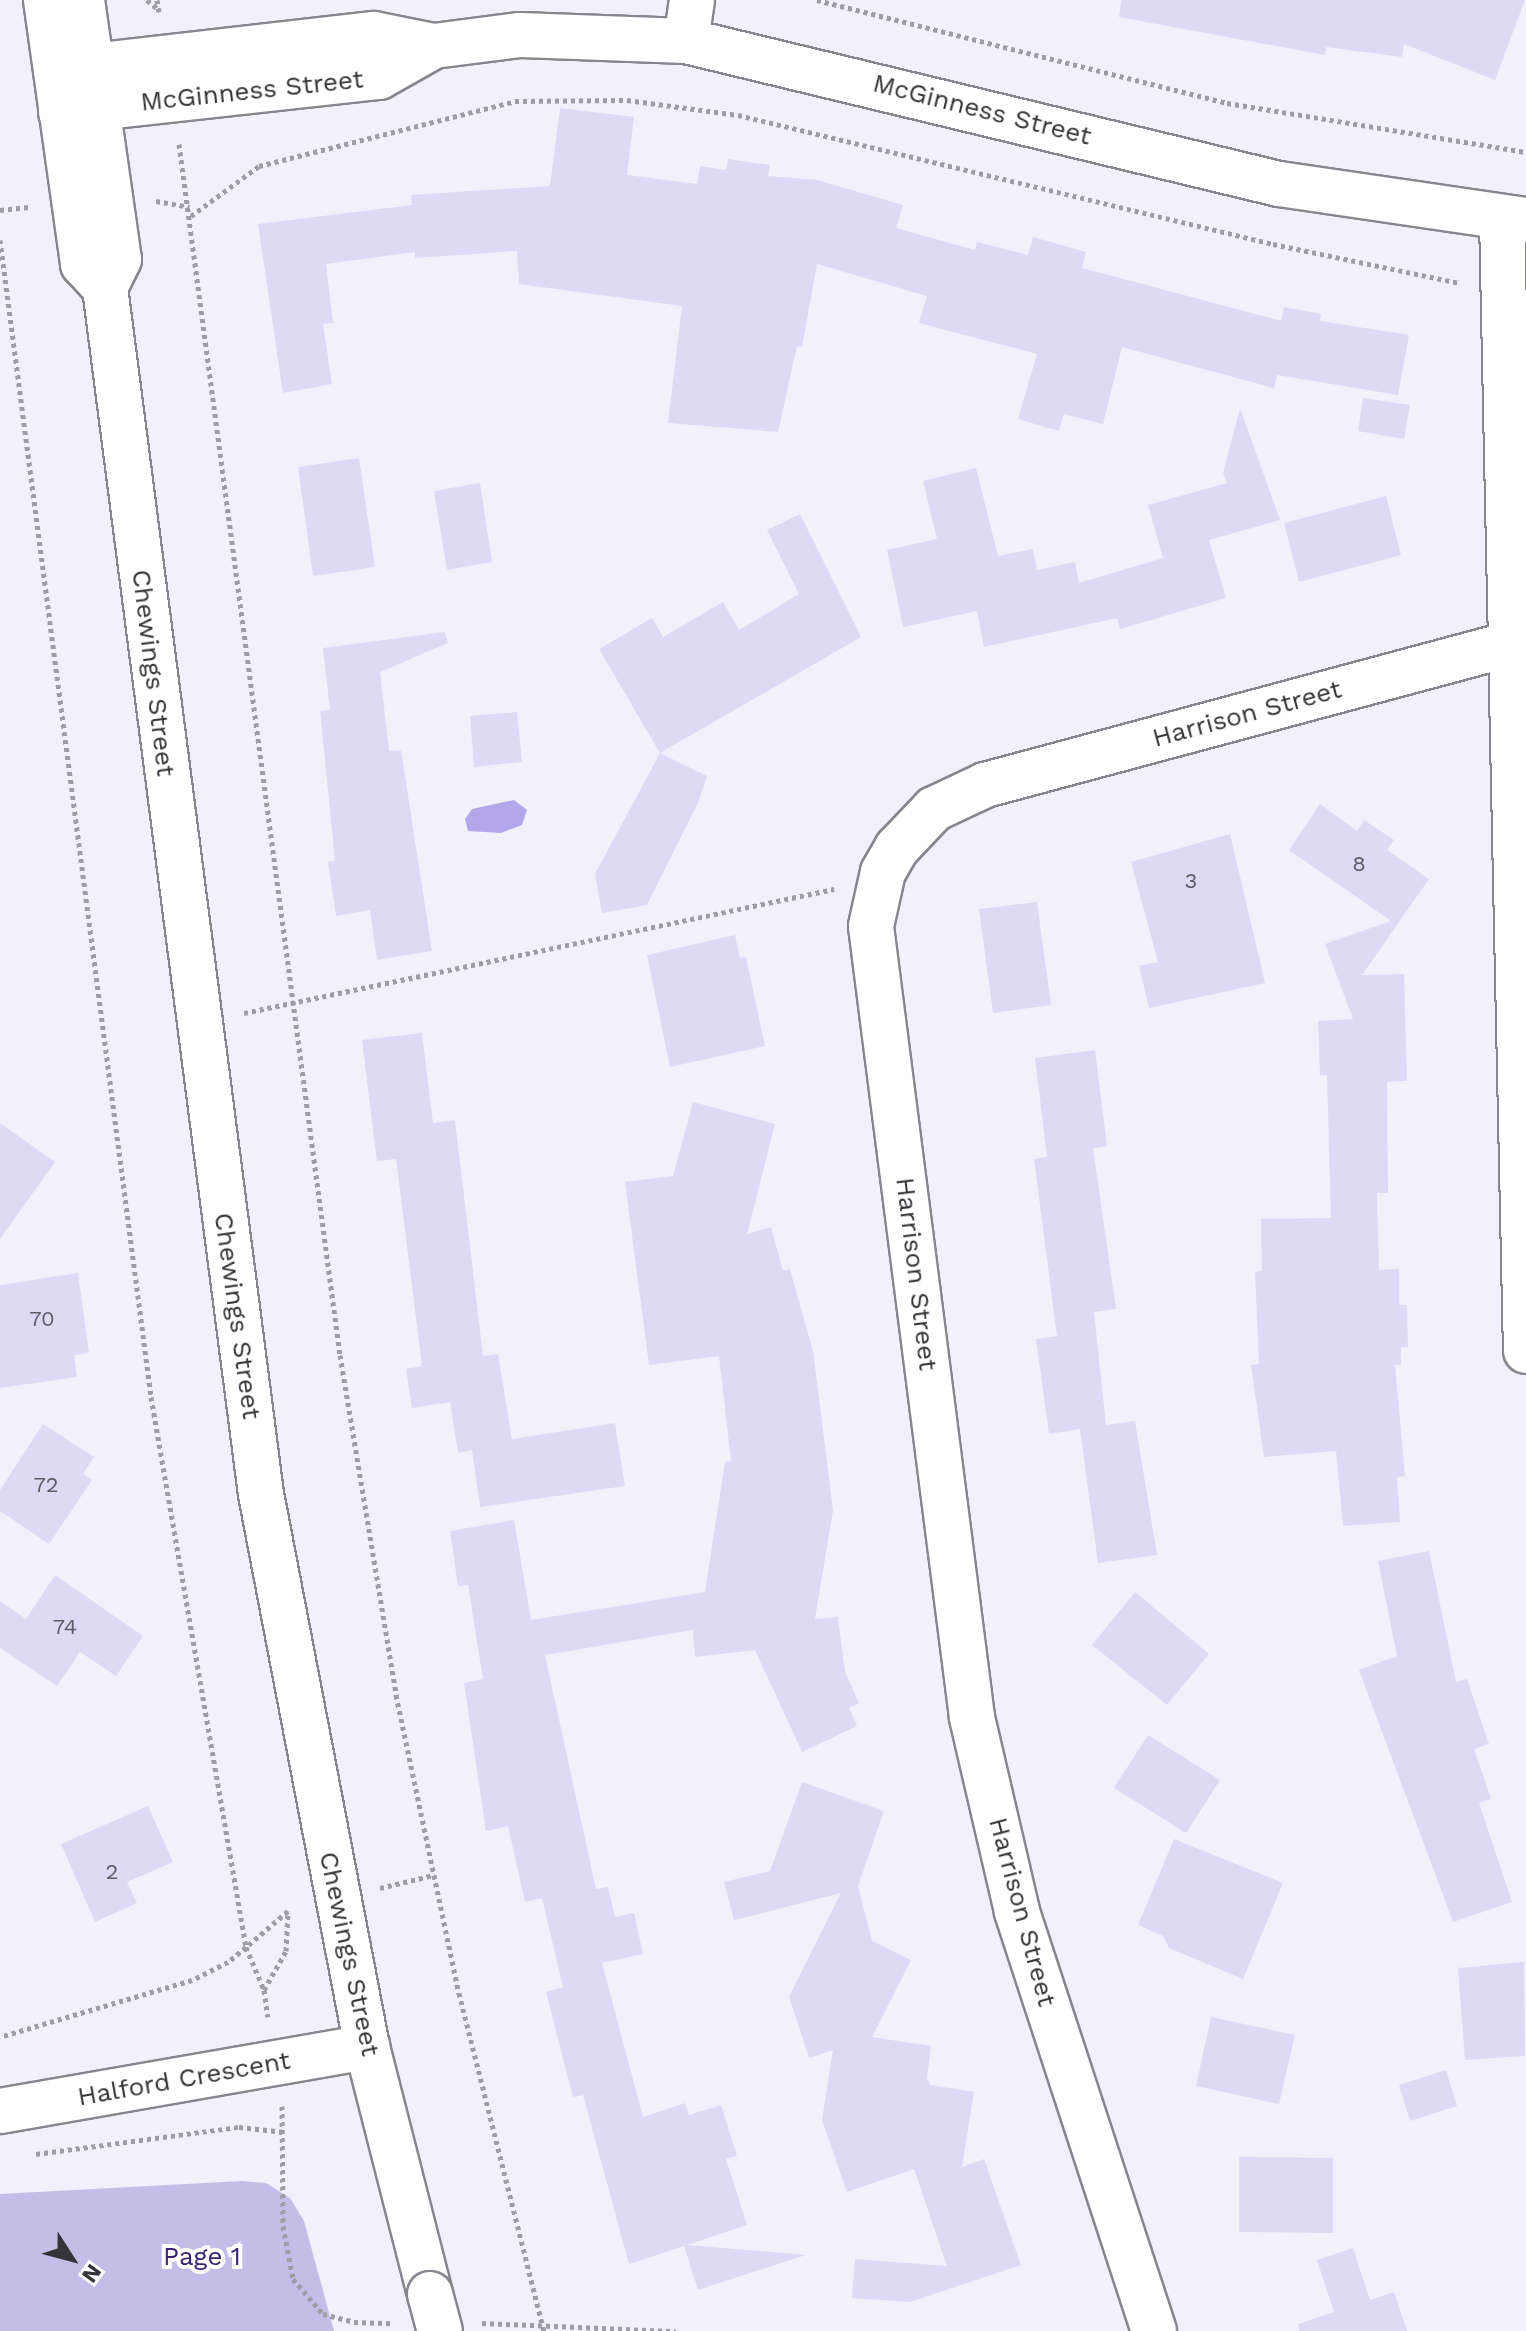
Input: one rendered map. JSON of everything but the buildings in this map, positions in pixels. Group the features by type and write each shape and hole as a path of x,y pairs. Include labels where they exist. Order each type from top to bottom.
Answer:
{"street":[{"name":"Chewings Street","path":"46,0 77,89 119,259 105,288 197,1023 261,1494 367,2047 435,2312"},
{"name":"Chewings Street","path":"77,89 82,0"},
{"name":"McGinness Street","path":"77,89 379,77 434,46 520,35 689,21 1279,184 1514,219"},
{"path":"1514,219 1510,644 1520,910 1526,1351"},
{"name":"Harrison Street","path":"1154,2331 1017,1911 972,1717 871,926 881,879 897,848 934,809 985,785 1510,644"},
{"name":"Halford Crescent","path":"0,2111 367,2047"}],"path":[{"path":"147,0 159,11"},
{"path":"817,0 1227,103 1526,152"},
{"path":"544,2331 459,1993 396,1695 340,1355 291,1003 190,217 259,166 515,101 627,100 738,115 1273,244 1472,286"},
{"path":"143,197 189,207"},
{"path":"0,240 151,1397 246,1947 264,1990 286,1951 288,1911 246,1947 192,1980 0,2037"},
{"path":"197,1023 881,879"},
{"path":"28,2155 239,2127 285,2132"}],"green space":[{"name":"Page 1","path":"242,2181 266,2183 290,2198 304,2221 334,2331 0,2331 0,2194"}],"shaded area":[{"path":"514,800 527,810 522,825 501,833 468,831 465,819 472,809"}]}
